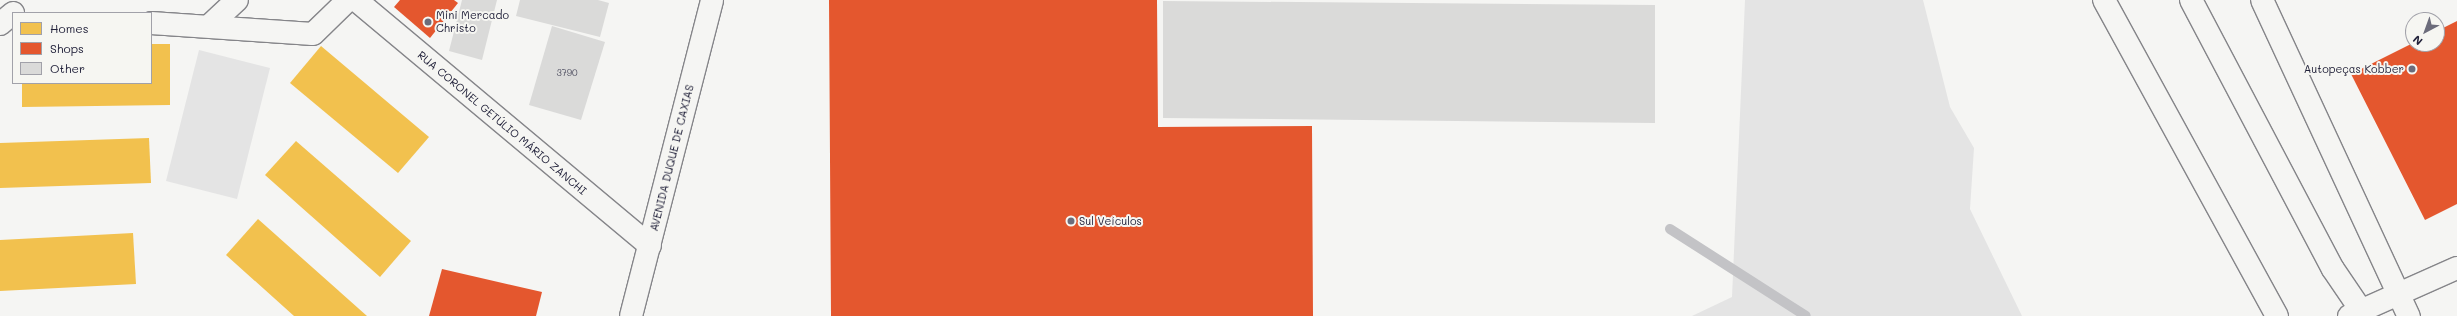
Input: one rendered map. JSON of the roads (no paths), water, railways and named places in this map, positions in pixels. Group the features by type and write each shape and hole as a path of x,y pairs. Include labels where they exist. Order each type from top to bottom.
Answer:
{"street":[{"path":"209,26 237,0"},
{"path":"152,22 313,34 348,0"},
{"name":"RUA CORONEL GETÚLIO MÁRIO ZANCHI","path":"356,0 650,246"},
{"name":"AVENIDA DUQUE DE CAXIAS","path":"631,316 712,0"},
{"path":"2104,0 2277,316"},
{"path":"2191,0 2358,314 2399,293 2457,268"},
{"path":"2262,0 2409,316"},
{"path":"0,24 12,14"}],"waterway":[{"path":"1670,229 1806,316"}],"place":[{"name":"Mini Mercado Christo","path":"428,22"},
{"name":"Autopeças Kobber","path":"2412,69"},
{"name":"Sul Veículos","path":"1071,221"}]}
